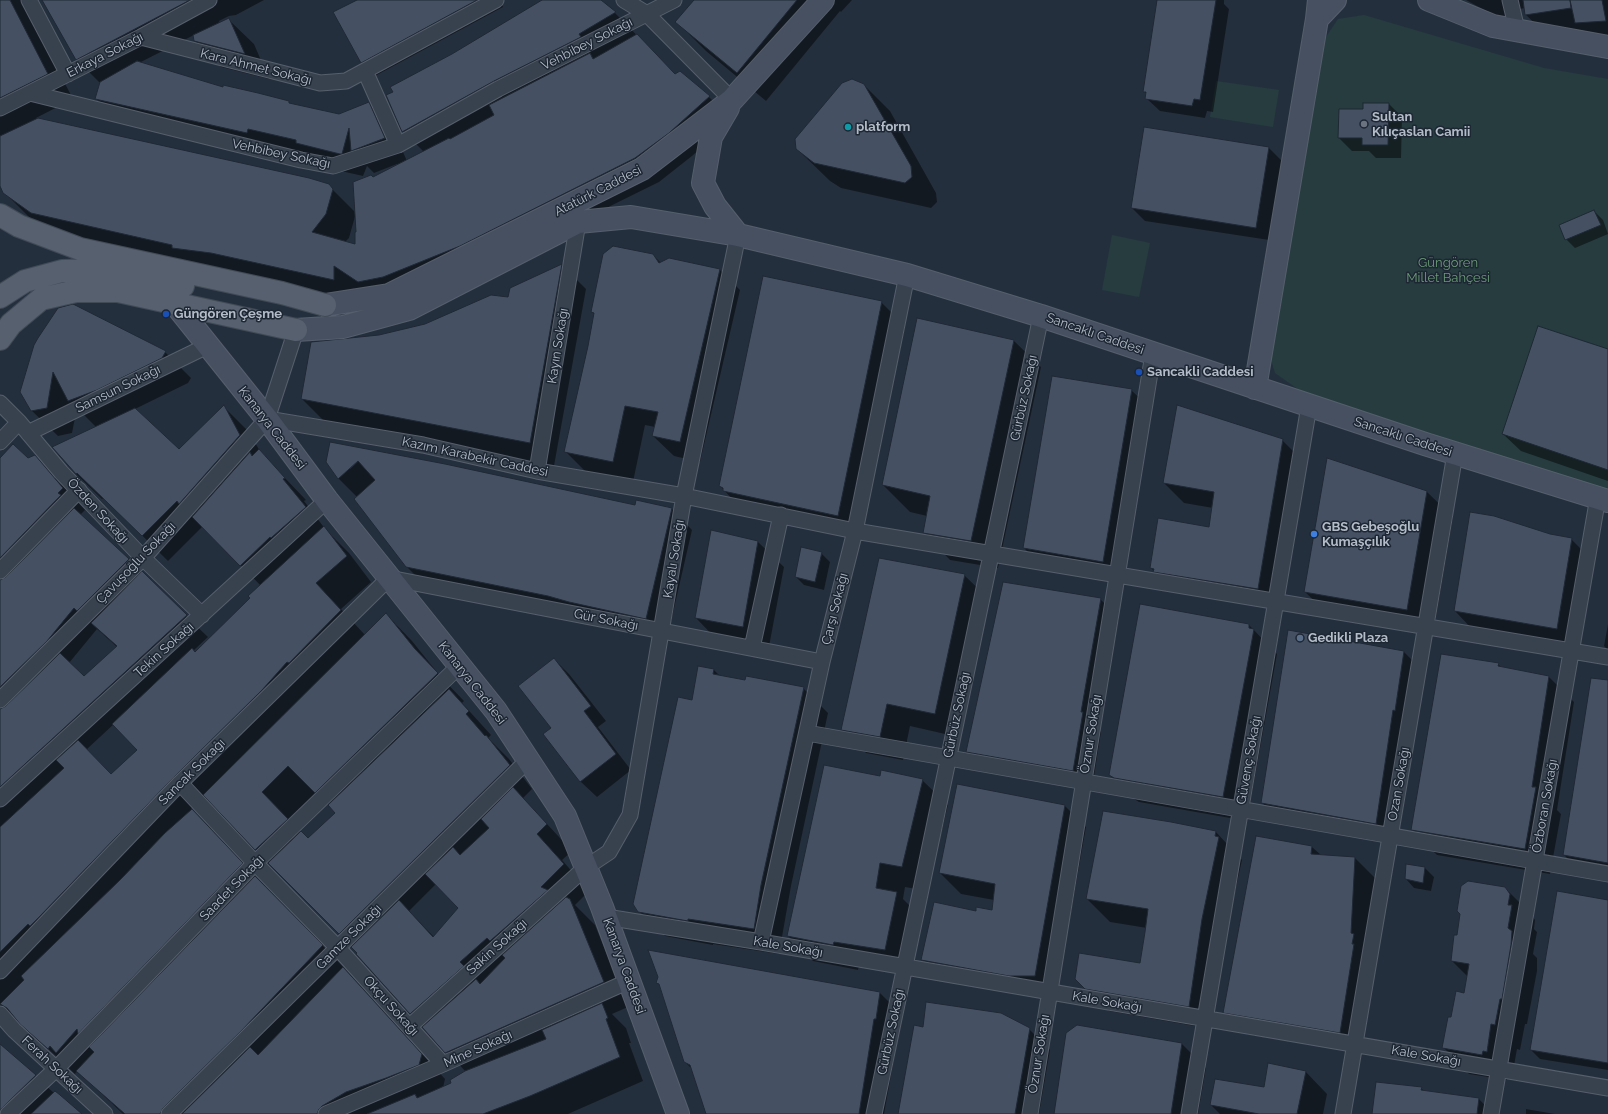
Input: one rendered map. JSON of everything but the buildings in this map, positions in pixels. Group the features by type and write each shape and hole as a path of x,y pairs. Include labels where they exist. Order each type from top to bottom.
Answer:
{"main road":[{"name":"Atatürk Caddesi","path":"325,305 389,295 642,169 732,100 824,0"},
{"path":"1255,388 1318,10 1335,0"},
{"path":"1429,0 1493,26 1608,47"},
{"path":"732,100 711,137 703,183 715,206 738,235"},
{"path":"0,215 18,226 80,249 282,293 325,305"},
{"name":"Sancaklı Caddesi","path":"578,222 631,217 738,235 907,275 1041,316 1455,454 1603,499"},
{"name":"Atatürk Caddesi","path":"296,330 343,327 409,309 578,222"},
{"path":"0,298 25,281 62,271 100,270 280,306 325,305"},
{"path":"0,338 11,324 41,299 76,291 118,292 296,330"},
{"name":"Kanarya Caddesi","path":"175,304 207,346 267,419 326,500 496,711 565,816 606,917 678,1114"}],"street":[{"path":"29,0 68,74"},
{"name":"Erkaya Sokağı","path":"0,108 141,37 182,6 209,0"},
{"name":"Kara Ahmet Sokağı","path":"141,37 320,83 346,81 496,0"},
{"path":"624,0 646,14 732,100"},
{"name":"Vehbibey Sokağı","path":"30,93 301,160 333,166 398,145 498,89 674,0"},
{"path":"1510,0 1517,30"},
{"path":"365,71 398,145"},
{"name":"Kayın Sokağı","path":"538,471 578,222"},
{"name":"Kayalı Sokağı","path":"585,868 609,852 630,815 684,496 738,235"},
{"name":"Çarşı Sokağı","path":"761,942 822,662 855,531 907,275"},
{"name":"Gürbüz Sokağı","path":"874,1114 1041,316"},
{"path":"267,419 296,330"},
{"name":"Samsun Sokağı","path":"0,442 24,428 207,346"},
{"name":"Öznur Sokağı","path":"1030,1114 1153,354"},
{"name":"Özden Sokağı","path":"0,403 143,558 202,615"},
{"name":"Güvenç Sokağı","path":"1189,1114 1309,406"},
{"name":"Kazım Karabekir Caddesi","path":"267,419 423,445 538,471 684,496 855,531 1608,657"},
{"name":"Çavuşoğlu Sokağı","path":"0,700 143,558 267,419"},
{"name":"Ozan Sokağı","path":"1343,1114 1455,454"},
{"path":"0,570 79,490"},
{"name":"Özboran Sokağı","path":"1491,1114 1571,651 1603,499"},
{"name":"Tekin Sokağı","path":"0,799 326,500"},
{"path":"752,648 780,515"},
{"name":"Gür Sokağı","path":"389,578 822,662"},
{"name":"Sancak Sokağı","path":"0,970 180,783 389,578"},
{"name":"Saadet Sokağı","path":"8,1114 56,1069 255,863 459,666"},
{"path":"807,733 1608,874"},
{"name":"Gamze Sokağı","path":"169,1114 528,760"},
{"name":"Okçu Sokağı","path":"180,783 338,948 443,1064"},
{"name":"Sakin Sokağı","path":"410,1026 585,868"},
{"name":"Kale Sokağı","path":"606,917 761,942 1608,1088"},
{"name":"Mine Sokağı","path":"326,1114 443,1064 629,981"},
{"name":"Ferah Sokağı","path":"0,1014 14,1030 105,1114"}],"green space":[{"name":"Güngören Millet Bahçesi","path":"1364,15 1544,68 1608,79 1608,490 1302,392 1275,373 1270,356 1326,37 1338,19"},
{"path":"1216,81 1279,90 1273,127 1210,117"},
{"path":"1112,235 1150,243 1139,297 1102,290"}],"place":[{"name":"Sultan Kılıçaslan Camii","path":"1364,124"},
{"name":"platform","path":"848,127"},
{"name":"Güngören Çeşme","path":"166,314"},
{"name":"Sancakli Caddesi","path":"1139,372"},
{"name":"GBS Gebeşoğlu Kumaşçılık","path":"1314,534"},
{"name":"Gedikli Plaza","path":"1300,638"}]}
